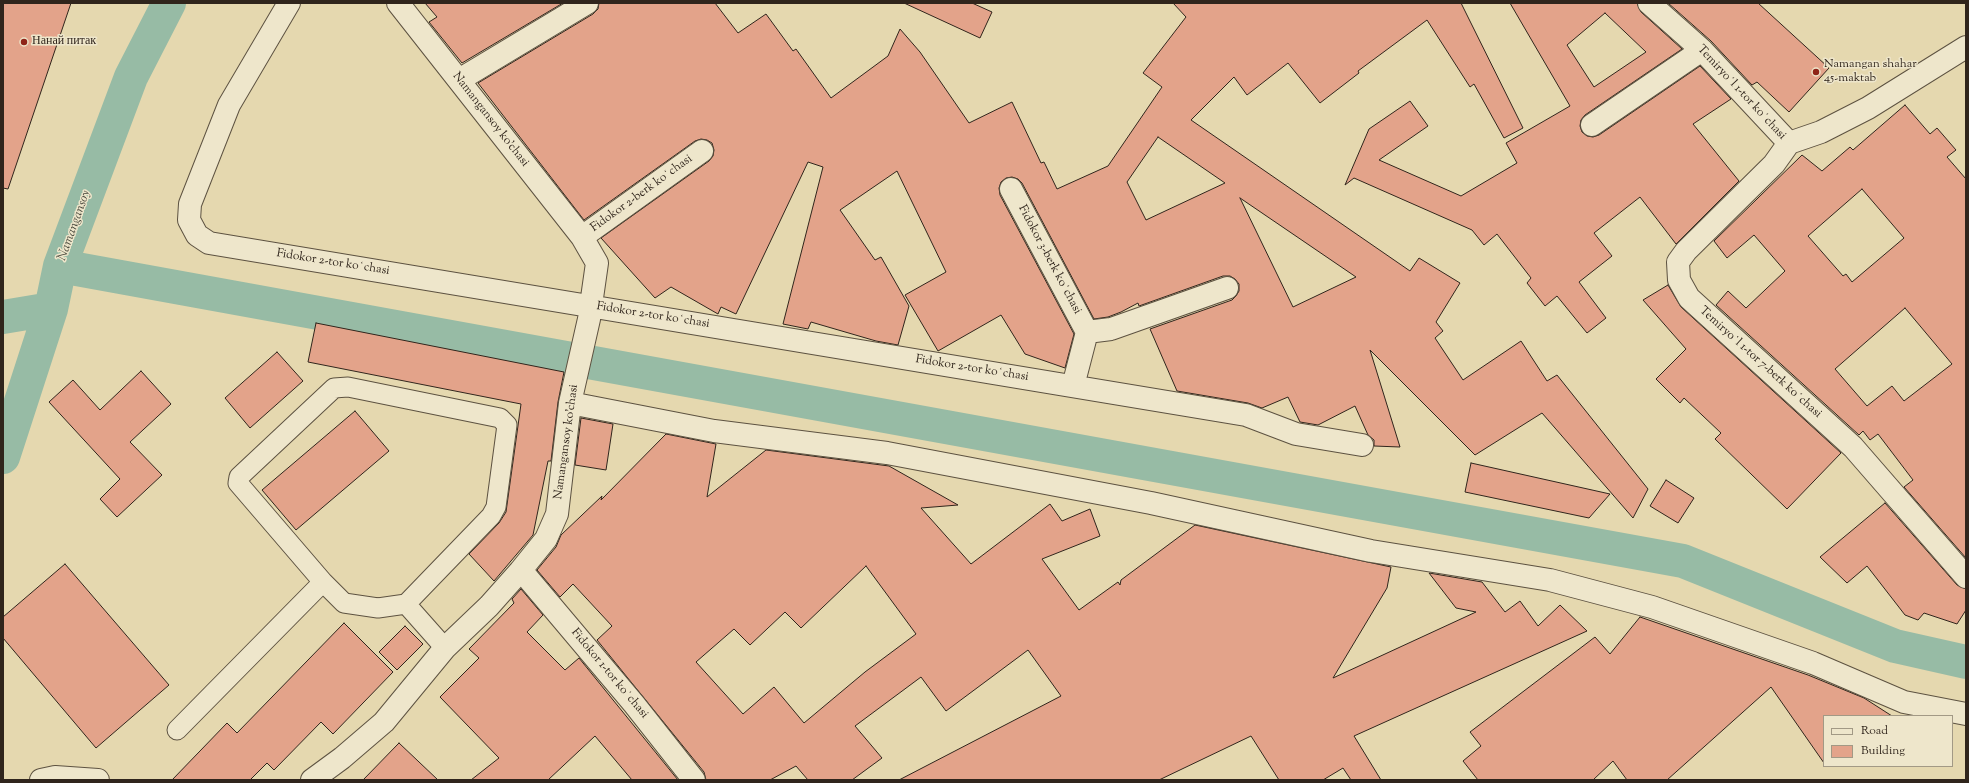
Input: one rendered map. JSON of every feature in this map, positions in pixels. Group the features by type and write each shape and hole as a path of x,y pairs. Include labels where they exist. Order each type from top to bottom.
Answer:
{"street":[{"name":"Fidokor 2-tor koʻchasi","path":"289,3 229,105 190,204 189,220 197,235 209,243 590,312 1073,386 1246,415 1296,434 1362,445"},
{"name":"Namangansoy ko'chasi","path":"312,780 342,758 384,722 445,648 489,606 546,539 557,514 570,403 590,312 597,263 582,237 398,3"},
{"path":"459,80 587,3"},
{"name":"Temiryoʻl 1-tor koʻchasi","path":"1649,3 1702,50 1789,143 1821,132 1868,108 1966,47"},
{"path":"1592,125 1702,50"},
{"name":"Temiryoʻl 1-tor 7-berk koʻchasi","path":"1789,143 1774,164 1686,251 1678,262 1679,280 1689,298 1853,447 1966,577"},
{"name":"Fidokor 2-berk koʻchasi","path":"582,237 702,151"},
{"name":"Fidokor 3-berk koʻchasi","path":"1011,189 1087,332"},
{"path":"1073,386 1087,332 1111,329 1227,288"},
{"path":"570,403 714,431 887,453 1151,503 1371,551 1550,580 1652,607 1696,622 1814,663 1904,702 1966,714"},
{"name":"Fidokor 1-tor koʻchasi","path":"521,570 634,704 694,780"},
{"path":"41,780 55,777 98,780"}],"lane":[{"path":"348,387 500,418 507,425 496,507 490,516 406,604 378,608 344,603 323,582 238,483 238,477 334,388 348,387"},
{"path":"177,730 323,582"},
{"path":"406,604 445,648"}],"building":[{"path":"3,3 71,3 8,189 3,188"},
{"path":"425,3 563,3 462,63 429,22 437,17"},
{"path":"599,3 715,3 738,33 766,14 793,51 796,49 831,98 888,56 900,29 920,52 969,123 1012,102 1041,163 1044,162 1057,189 1108,166 1162,87 1143,73 1186,17 1173,3 1461,3 1523,128 1504,138 1474,84 1470,87 1427,20 1358,71 1359,73 1320,103 1288,63 1247,95 1234,77 1191,120 1410,271 1419,258 1460,283 1436,322 1443,331 1435,338 1463,380 1521,341 1547,381 1557,375 1648,489 1633,518 1542,413 1475,455 1370,350 1400,447 1374,446 1374,440 1368,435 1355,406 1318,425 1300,422 1288,397 1262,408 1248,403 1177,391 1150,329 1232,300 1239,291 1239,284 1230,276 1223,276 1139,306 1138,303 1108,317 1094,319 1022,183 1018,179 1012,177 1006,178 1001,182 999,188 1000,195 1074,334 1065,368 1025,354 1001,315 938,351 905,295 946,272 897,171 840,210 875,260 881,257 909,306 898,345 876,341 811,322 808,329 783,324 823,167 808,162 736,314 721,307 718,314 671,287 655,298 601,238 709,161 713,156 714,150 712,143 701,139 695,141 584,220 478,83 593,14 598,9","holes":["1158,137 1225,183 1146,220 1127,182","1240,198 1356,277 1293,307"]},
{"path":"904,3 972,3 992,12 980,38"},
{"path":"1510,3 1637,3 1641,12 1682,49 1585,115 1581,120 1580,126 1582,132 1587,136 1593,137 1599,135 1700,66 1731,99 1693,124 1739,181 1676,244 1640,197 1594,233 1612,256 1579,282 1606,318 1587,333 1557,296 1545,306 1527,283 1531,278 1497,234 1484,245 1472,230 1354,178 1345,185 1369,129 1410,101 1428,126 1379,160 1461,196 1517,163 1506,143 1570,106","holes":["1605,13 1646,52 1594,87 1567,45"]},
{"path":"1668,3 1758,3 1829,68 1789,112 1757,82 1752,85 1711,41"},
{"path":"1905,105 1930,134 1937,128 1956,150 1947,157 1966,179 1966,558 1904,487 1913,480 1878,434 1870,440 1863,431 1859,435 1716,305 1728,291 1746,308 1785,271 1754,235 1727,258 1714,241 1802,155 1822,171 1850,147 1853,150","holes":["1862,189 1904,238 1852,282 1846,274 1843,276 1808,236","1905,308 1952,364 1904,401 1892,386 1867,406 1835,369"]},
{"path":"1668,285 1681,307 1841,453 1787,509 1715,439 1721,433 1684,398 1680,403 1656,379 1686,349 1643,300"},
{"path":"316,323 564,372 558,402 551,461 548,461 533,535 494,581 469,554 499,523 506,512 521,404 308,362"},
{"path":"277,352 303,381 250,428 225,398"},
{"path":"141,371 171,404 130,442 162,475 117,517 100,499 120,479 49,402 73,380 100,410"},
{"path":"355,411 389,451 296,530 262,490"},
{"path":"581,418 613,424 606,470 575,465"},
{"path":"666,434 716,444 707,497 766,450 889,466 958,505 921,508 971,564 1050,504 1062,521 1090,509 1100,536 1042,559 1079,610 1118,582 1120,585 1121,580 1195,525 1391,567 1387,588 1333,678 1476,612 1456,608 1429,573 1482,582 1505,612 1520,601 1538,626 1560,605 1587,631 1354,736 1381,780 1351,780 1343,768 1323,780 1279,780 1251,736 1159,780 899,780 1061,696 1028,650 946,711 921,677 855,726 882,758 852,780 808,780 796,766 770,780 706,780 704,772 597,640 612,626 573,584 560,597 537,570 556,547 561,535 602,496 601,500","holes":["866,566 916,634 865,672 804,723 774,687 743,714 696,662 734,629 750,645 785,612 801,628"]},
{"path":"1471,463 1610,494 1589,518 1465,492"},
{"path":"1666,480 1694,498 1678,523 1650,506"},
{"path":"1885,503 1957,585 1966,589 1966,610 1957,624 1924,613 1918,620 1905,615 1867,566 1847,583 1820,557"},
{"path":"65,564 169,685 96,748 3,638 3,617"},
{"path":"521,589 543,615 527,632 565,670 579,658 678,780 632,780 595,736 548,780 471,780 499,758 440,697 479,658 469,649 514,603 512,599"},
{"path":"1640,617 1808,675 1864,698 1890,715 1823,715 1823,762 1771,687 1667,780 1627,780 1613,761 1593,780 1478,780 1463,761 1481,746 1470,732 1595,637 1610,654"},
{"path":"344,623 393,672 333,734 321,722 274,770 267,763 250,780 172,780 227,723 237,733"},
{"path":"405,626 423,644 397,670 379,652"},
{"path":"399,743 438,780 363,780"}],"waterway":[{"name":"Namangansoy","path":"3,457 51,309 60,266 131,77 169,3"},
{"path":"60,266 1683,561 1895,646 1966,662"},
{"path":"3,317 51,309"}],"place":[{"name":"Нанай питак","path":"24,42"},
{"name":"Namangan shahar 45-maktab","path":"1816,72"}]}
